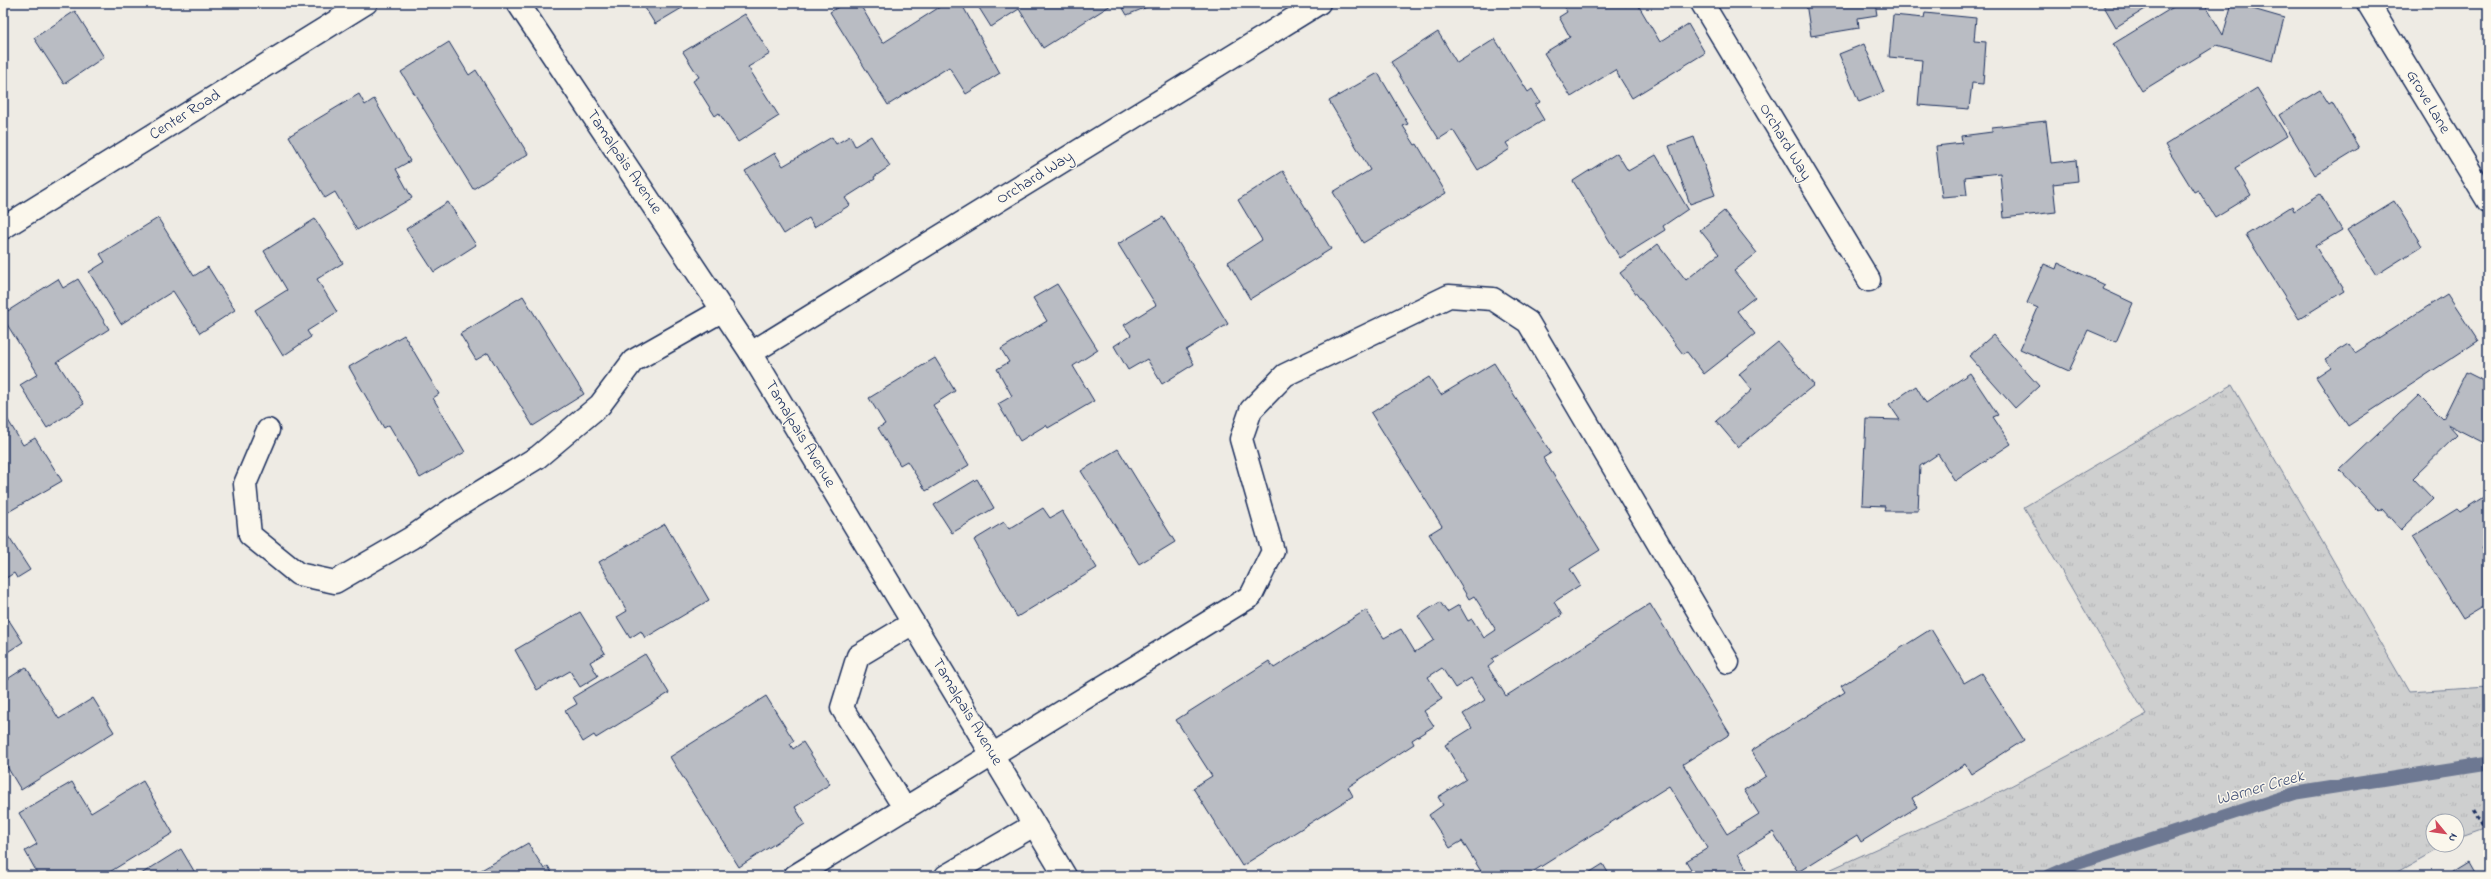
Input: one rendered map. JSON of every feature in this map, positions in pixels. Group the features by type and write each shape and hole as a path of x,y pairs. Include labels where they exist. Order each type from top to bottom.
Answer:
{"street":[{"name":"Center Road","path":"3,228 366,3"},
{"name":"Tamalpais Avenue","path":"518,3 751,353 1065,876"},
{"name":"Orchard Way","path":"751,353 1319,3"},
{"name":"Orchard Way","path":"1702,3 1869,280"},
{"name":"Grove Lane","path":"2368,3 2488,201"},
{"path":"795,876 1251,596 1273,551 1241,439 1251,410 1285,375 1449,296 1493,299 1528,322 1728,662"},
{"path":"268,430 245,484 250,535 298,574 335,582 411,538 451,510 538,458 600,405 633,361 723,310"},
{"path":"904,809 842,708 858,656 913,623"},
{"path":"946,876 1034,825"}],"path":[{"path":"2474,810 2488,833"}],"green space":[{"path":"2232,385 2409,692 2488,687 2488,827 2465,835 2465,813 2425,813 2425,853 2431,853 2390,876 1816,876 1984,800 2146,715 2024,507"}],"building":[{"path":"642,3 686,3 687,5 655,24"},
{"path":"845,3 859,3 883,43 946,3 961,3 1000,73 966,94 949,67 888,105 830,12"},
{"path":"976,3 1110,3 1111,5 1043,48 1019,9 991,27"},
{"path":"1120,3 1157,3 1127,15"},
{"path":"1562,3 1623,3 1625,6 1637,3 1660,42 1688,24 1705,53 1632,98 1615,70 1571,97 1544,53 1570,37 1559,17 1567,12"},
{"path":"1806,3 1875,3 1877,15 1858,18 1859,28 1811,36"},
{"path":"2102,3 2155,3 2116,27"},
{"path":"2180,3 2204,3 2223,35 2232,3 2284,18 2273,61 2217,45 2142,91 2113,44"},
{"path":"75,11 104,57 64,84 34,38"},
{"path":"1925,13 1976,18 1974,41 1986,42 1983,84 1972,83 1969,109 1918,105 1922,60 1889,57 1893,15 1924,18"},
{"path":"745,14 770,54 748,67 779,116 738,142 719,113 715,116 693,81 699,77 683,52"},
{"path":"1438,32 1457,63 1495,39 1528,92 1532,89 1540,102 1535,105 1544,120 1506,143 1510,149 1478,170 1453,130 1439,139 1391,62"},
{"path":"449,42 469,75 476,70 528,154 473,189 401,72"},
{"path":"1864,44 1884,92 1859,102 1839,54"},
{"path":"1378,73 1408,124 1403,126 1415,145 1417,144 1446,193 1363,243 1333,192 1370,170 1329,101"},
{"path":"2257,88 2287,136 2235,168 2251,195 2215,217 2198,190 2194,192 2165,145"},
{"path":"2320,90 2329,104 2332,102 2359,148 2315,175 2279,115"},
{"path":"359,94 365,105 374,99 410,161 396,169 412,198 357,230 335,192 325,198 289,136"},
{"path":"2046,121 2051,163 2076,160 2078,181 2053,184 2056,212 2004,218 2000,173 1965,177 1967,195 1942,197 1936,146 1962,143 1961,136 1992,132 1992,127"},
{"path":"850,136 855,146 871,136 890,166 874,177 875,179 845,198 850,205 814,227 809,218 784,234 745,171 775,153 783,166 832,137 836,144"},
{"path":"1694,137 1715,195 1690,204 1669,146"},
{"path":"1617,153 1628,171 1656,155 1688,209 1663,226 1665,230 1620,258 1573,181"},
{"path":"1283,171 1331,249 1250,299 1228,262 1262,240 1238,200"},
{"path":"2320,194 2342,230 2315,246 2344,291 2299,319 2246,235 2292,206 2294,211"},
{"path":"2394,201 2422,246 2376,275 2347,230"},
{"path":"448,202 476,245 434,272 406,229"},
{"path":"1724,211 1757,253 1734,271 1755,297 1737,311 1755,334 1704,374 1687,352 1683,354 1620,273 1658,244 1686,280 1719,254 1700,230"},
{"path":"1163,217 1228,324 1186,350 1194,364 1162,384 1147,359 1128,370 1114,346 1131,335 1124,325 1156,305 1118,244"},
{"path":"158,218 194,276 208,267 235,310 200,333 173,291 121,324 89,272 105,262 100,254"},
{"path":"315,219 343,263 317,279 337,312 307,331 311,337 283,356 255,310 287,290 264,251"},
{"path":"2058,263 2105,285 2103,289 2133,303 2116,342 2088,330 2069,371 2020,349 2038,308 2027,303 2044,264 2056,269"},
{"path":"58,279 63,288 78,279 109,329 57,362 84,404 47,428 20,385 38,374 3,318 3,314"},
{"path":"1057,284 1098,350 1073,366 1094,401 1048,428 1046,425 1020,441 998,404 1012,396 997,369 1009,362 1001,349 1047,321 1033,298"},
{"path":"2447,294 2478,341 2348,426 2316,377 2331,367 2325,359 2349,344 2355,353"},
{"path":"523,296 584,394 533,426 488,353 476,360 460,334"},
{"path":"404,335 439,394 433,398 465,452 420,478 389,425 384,428 349,367"},
{"path":"1993,335 2039,386 2015,408 1969,356"},
{"path":"1778,342 1814,385 1738,447 1716,421 1752,390 1739,374"},
{"path":"935,358 955,391 933,405 969,465 926,491 907,461 900,465 878,428 885,424 869,398"},
{"path":"1494,363 1551,453 1543,458 1600,550 1570,569 1580,585 1554,602 1562,615 1492,659 1494,662 1488,667 1506,696 1650,604 1730,734 1683,764 1727,834 1759,814 1744,790 1766,776 1751,751 1845,692 1841,686 1931,629 1964,683 1981,673 2024,740 1971,774 1965,764 1912,798 1917,807 1861,842 1857,835 1798,872 1773,832 1738,854 1751,876 1695,876 1686,861 1708,848 1669,786 1526,876 1484,876 1462,841 1450,848 1429,815 1443,805 1438,797 1466,779 1445,745 1472,728 1463,714 1485,700 1471,678 1455,688 1442,668 1428,677 1442,699 1424,711 1434,726 1412,740 1414,744 1348,787 1353,796 1242,866 1193,788 1212,776 1176,720 1269,661 1274,668 1366,610 1384,638 1401,629 1415,652 1434,640 1418,616 1440,602 1447,612 1459,605 1468,621 1472,619 1484,638 1496,630 1474,596 1469,599 1429,534 1442,526 1371,413 1429,377 1441,395"},
{"path":"2466,372 2488,383 2488,445 2447,424 2457,435 2413,478 2433,499 2401,530 2382,509 2379,511 2340,470 2419,395 2443,419"},
{"path":"1970,373 1998,415 1993,417 2011,444 1955,481 1938,454 1920,466 1918,511 1884,511 1885,506 1862,505 1866,419 1900,420 1889,404 1916,386 1926,403"},
{"path":"3,412 23,445 35,438 62,481 3,515"},
{"path":"1118,449 1175,542 1139,564 1081,471"},
{"path":"977,479 994,508 952,533 934,505"},
{"path":"2485,496 2488,501 2488,544 2481,548 2488,559 2488,604 2463,619 2412,537 2457,509 2460,512"},
{"path":"1043,508 1050,518 1062,511 1097,568 1017,617 974,540 1004,522 1009,529"},
{"path":"665,524 709,600 645,638 641,631 630,638 617,617 627,611 599,562"},
{"path":"8,536 30,570 17,578 14,573 3,580 3,539"},
{"path":"3,611 23,642 3,655"},
{"path":"580,612 605,653 590,662 598,676 580,687 570,671 537,690 515,650"},
{"path":"645,654 669,693 596,738 594,735 583,742 565,711 577,704 573,697"},
{"path":"26,667 59,719 93,698 114,732 21,790 3,760 3,682"},
{"path":"766,696 794,741 790,744 793,749 803,742 830,784 795,807 805,824 739,867 670,757"},
{"path":"143,781 173,833 103,876 39,876 25,851 37,844 19,813 72,782 91,813"},
{"path":"528,843 544,869 548,866 554,876 471,876"},
{"path":"181,849 197,876 138,876"},
{"path":"2468,862 2476,876 2445,876"},
{"path":"1603,864 1610,876 1584,876"}],"waterway":[{"name":"Warner Creek","path":"2049,876 2076,864 2296,793 2488,763"}]}
